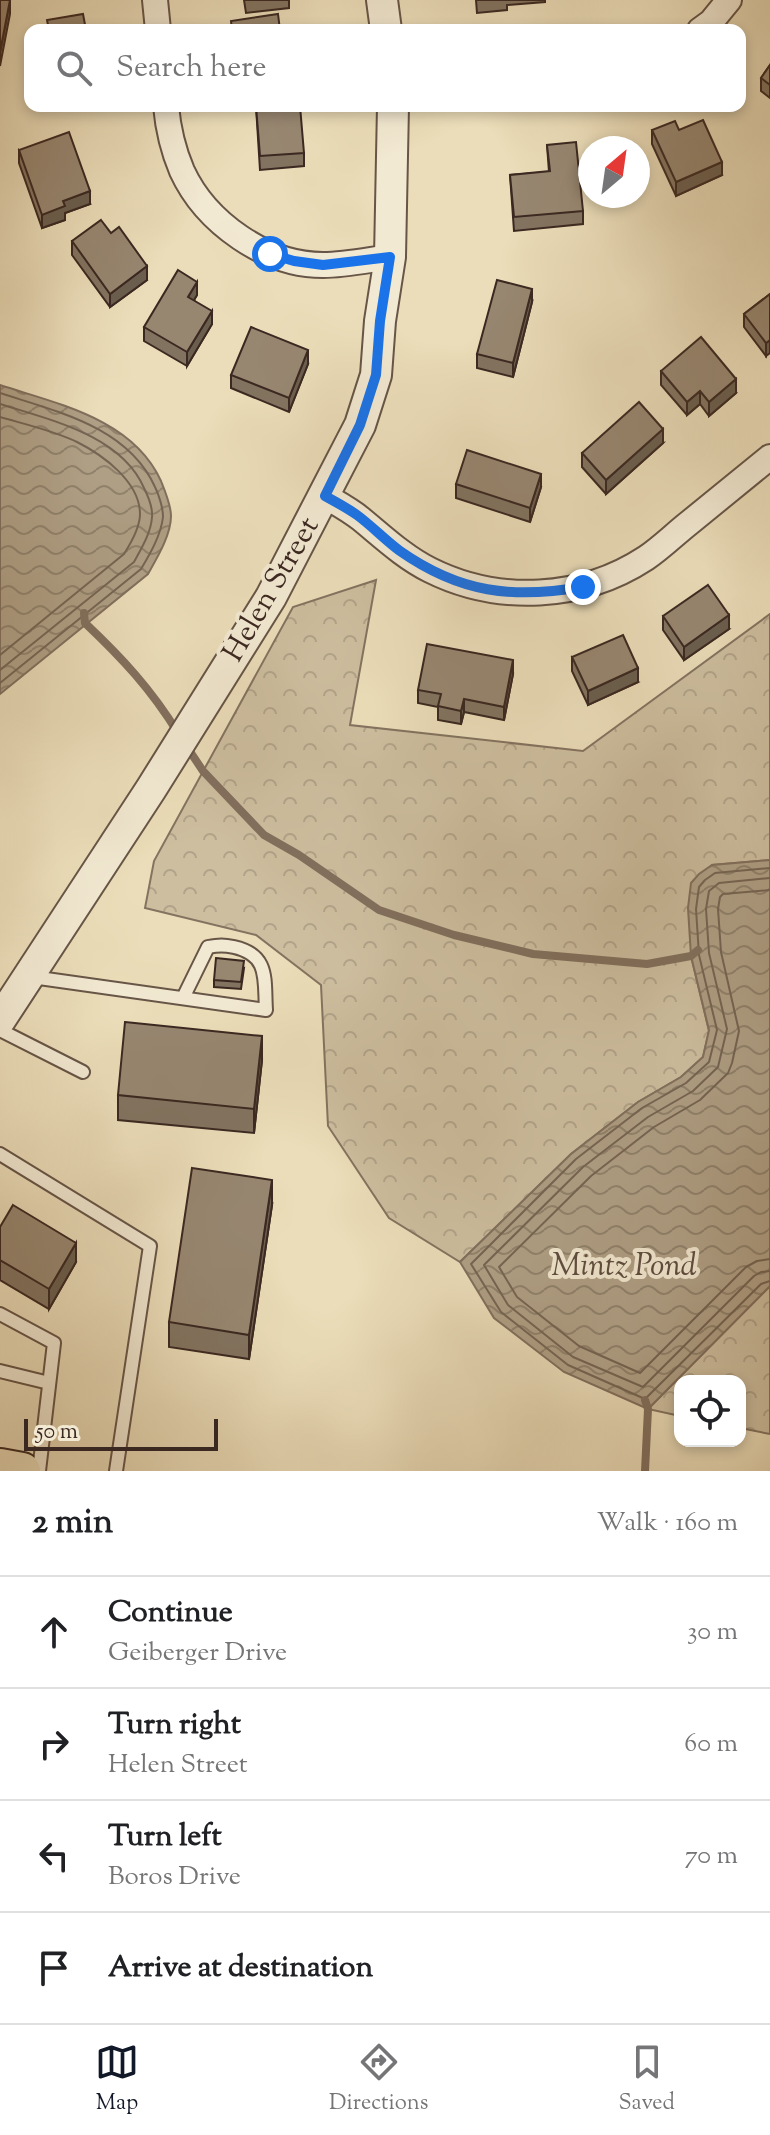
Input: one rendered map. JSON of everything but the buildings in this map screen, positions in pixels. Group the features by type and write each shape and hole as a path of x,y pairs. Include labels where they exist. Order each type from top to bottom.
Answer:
{"main road":[{"path":"0,1467 22,1471"}],"street":[{"path":"155,0 157,24"},
{"path":"382,0 385,24"},
{"path":"708,24 729,0"},
{"path":"167,112 171,138 182,171 213,214 239,237 270,254 323,265 390,257"},
{"name":"Helen Street","path":"0,1020 151,789 271,597 360,425 376,375 390,257 393,112"},
{"path":"325,496 358,516 399,550 439,574 478,588 512,593 548,593 583,587 616,575 647,557 770,457"}],"lane":[{"path":"28,977 266,1010 264,972 259,959 248,950 220,944 208,947 183,998"},
{"path":"0,1030 83,1072"},
{"path":"0,1154 150,1246 116,1471"},
{"path":"0,1314 54,1343 39,1471"},
{"path":"0,1371 49,1383"}],"green space":[{"path":"376,580 350,725 583,751 770,614 770,860 712,865 691,956 709,1031 703,1057 681,1077 638,1102 571,1154 460,1262 389,1218 328,1126 321,985 256,935 145,908 154,861 293,607"},
{"path":"770,1286 770,1434 746,1429 746,1375 682,1375"},
{"path":"674,1383 674,1415 648,1409"}],"water":[{"path":"0,385 69,407 113,428 148,460 161,481 171,516 166,538 148,574 0,694"},
{"name":"Mintz Pond","path":"770,860 770,1286 682,1375 674,1375 674,1383 648,1409 564,1372 494,1318 460,1262 571,1154 638,1102 681,1077 703,1057 709,1030 691,956 688,908 691,883 712,865"}],"waterway":[{"path":"84,613 85,623 135,675 178,733"},
{"path":"185,744 203,771 264,835 379,910 454,935 533,954 647,964 691,956 698,950"},
{"path":"645,1400 648,1409 645,1471"}],"route":[{"path":"270,254 323,265 390,257 376,375 360,425 325,496 358,516 428,569 461,583 512,593 548,593 583,587"}]}
